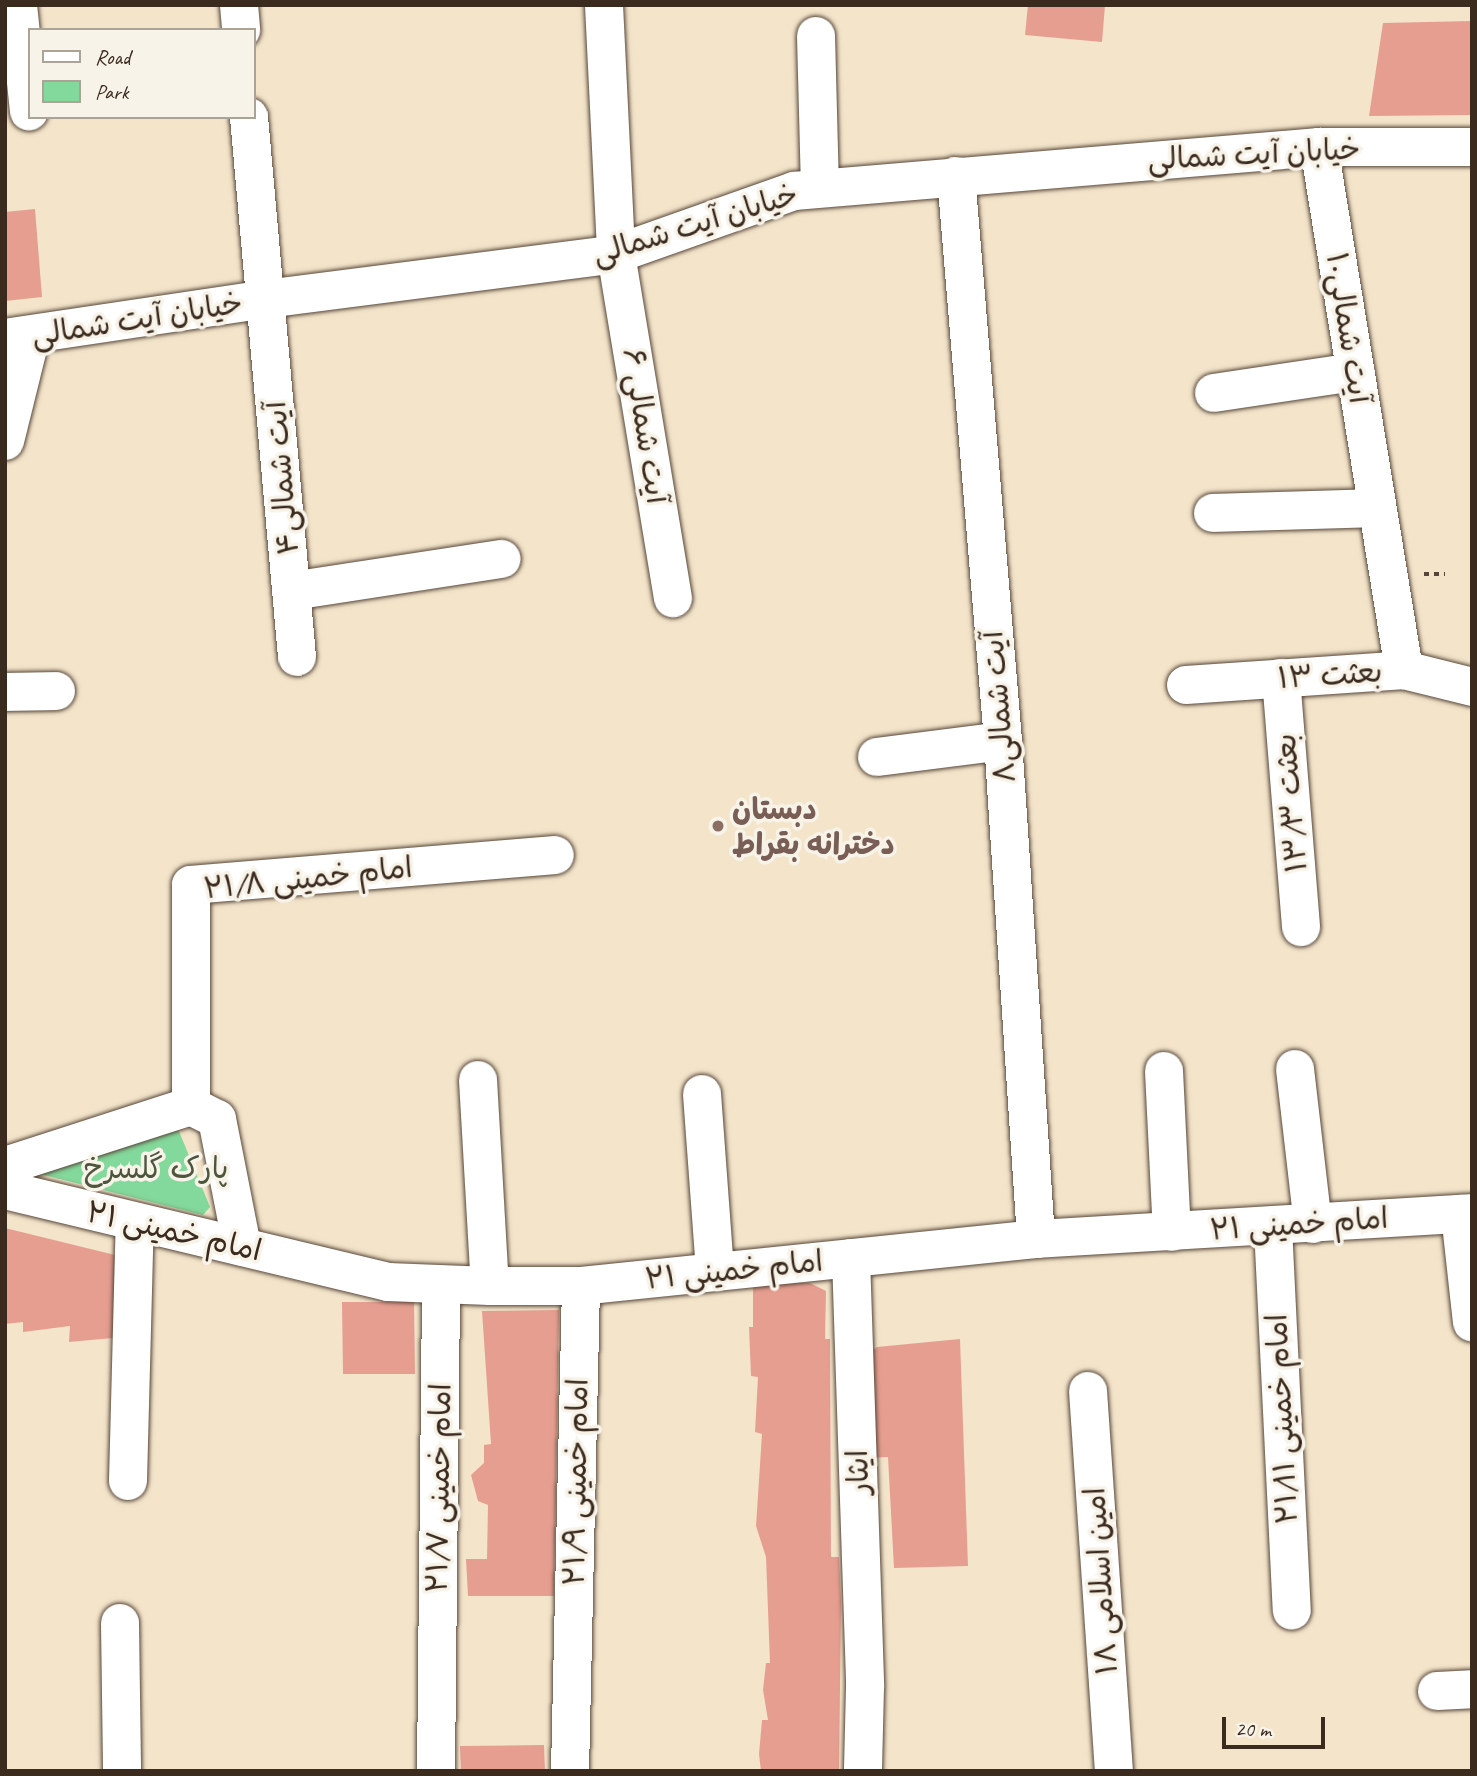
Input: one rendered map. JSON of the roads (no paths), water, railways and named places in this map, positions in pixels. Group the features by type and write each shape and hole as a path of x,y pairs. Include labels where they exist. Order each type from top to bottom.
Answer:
{"street":[{"path":"18,5 28,101"},
{"path":"239,5 241,28"},
{"name":"آیت شمالی ۶","path":"604,5 616,254 673,598"},
{"path":"816,36 820,188"},
{"name":"آیت شمالی۴","path":"249,119 297,657"},
{"name":"خیابان آیت شمالی","path":"18,337 266,299 616,254 794,191 1319,147 1472,147"},
{"name":"آیت شمالی۱۰","path":"1319,147 1404,670"},
{"name":"آیت شمالی۸","path":"956,176 970,388 1003,741 1036,1239"},
{"path":"5,441 18,337"},
{"path":"1214,393 1355,372"},
{"path":"1213,513 1377,508"},
{"path":"292,591 502,559"},
{"name":"بعثت ۱۳","path":"1186,685 1404,670 1472,687"},
{"name":"بعثت ۱۳/۳","path":"1281,678 1301,927"},
{"path":"5,692 56,691"},
{"path":"877,757 1003,741"},
{"name":"امام خمینی ۲۱/۸","path":"191,1106 191,885 555,855"},
{"path":"1295,1069 1313,1224"},
{"path":"1164,1071 1172,1232"},
{"path":"478,1080 490,1286"},
{"path":"702,1094 715,1272"},
{"path":"5,1166 191,1106 217,1119 242,1247"},
{"name":"امام خمینی ۲۱","path":"5,1190 388,1282 490,1286 581,1286 1036,1239 1273,1227 1466,1213"},
{"path":"1466,1213 1472,1322"},
{"path":"128,1481 135,1222"},
{"name":"امام خمینی ۲۱/۱۱","path":"1273,1227 1292,1611"},
{"name":"ایثار","path":"851,1258 865,1686 863,1771"},
{"name":"امام خمینی ۲۱/۷","path":"436,1771 442,1285"},
{"name":"امام خمینی ۲۱/۹","path":"570,1771 581,1286"},
{"name":"امین اسلامی ۱۸","path":"1088,1391 1114,1771"},
{"path":"120,1623 122,1771"}],"place":[{"name":"دبستان دخترانه بقراط","path":"718,826"}],"park label":[{"name":"پارک گلسرخ","path":"156,1168"}]}
